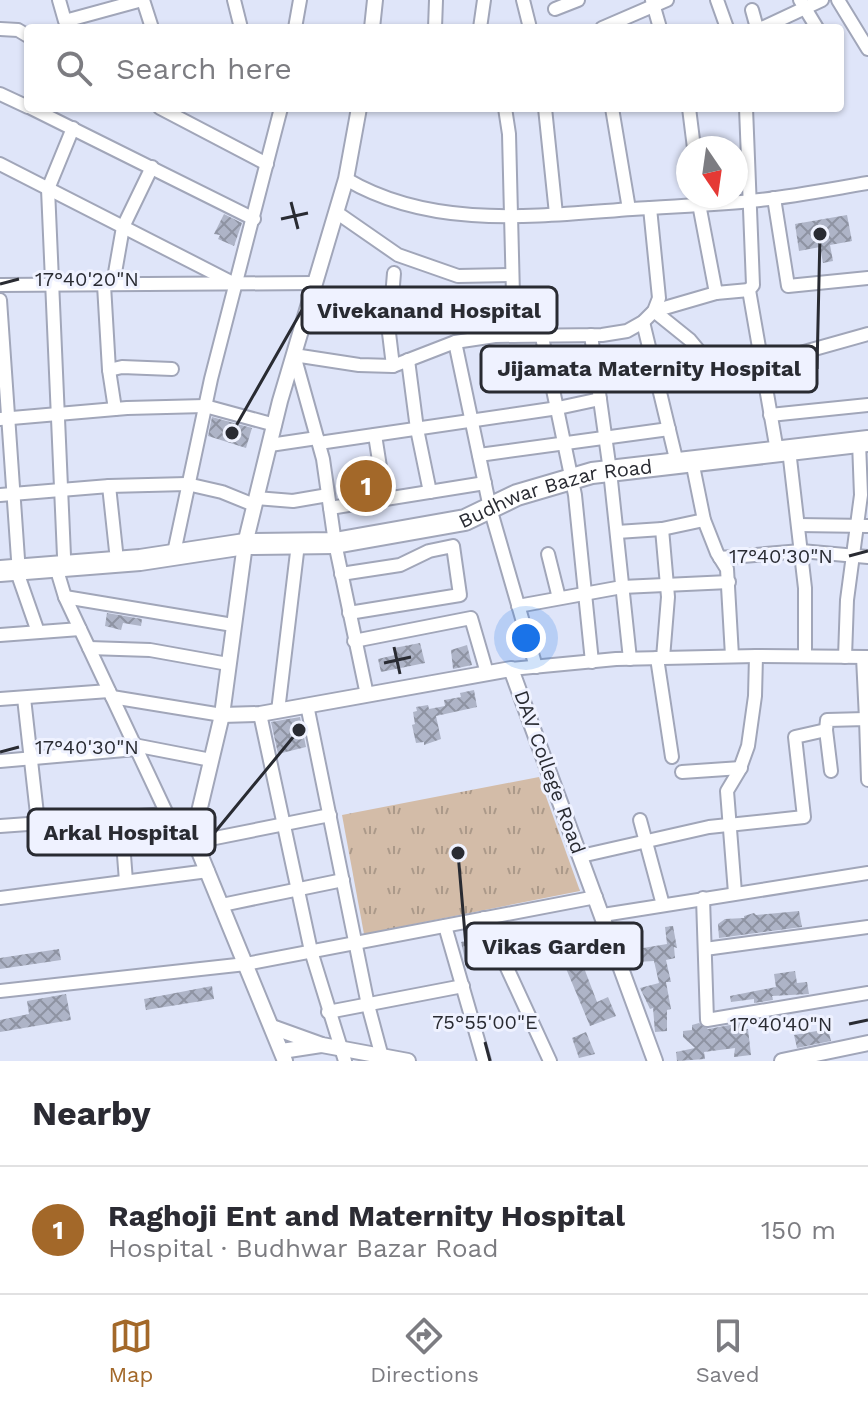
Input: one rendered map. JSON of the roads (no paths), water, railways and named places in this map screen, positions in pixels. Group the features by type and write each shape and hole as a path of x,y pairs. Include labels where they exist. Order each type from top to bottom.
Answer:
{"highway":[{"name":"Budhwar Bazar Road","path":"200,550 245,544 335,543 465,520 517,495 610,471 863,441"},
{"path":"60,561 153,547 200,550"},
{"path":"8,565 140,560 200,550"}],"street":[{"path":"59,0 65,21 143,0 151,24"},
{"path":"234,0 240,24"},
{"path":"296,24 300,0"},
{"path":"372,24 375,0"},
{"path":"435,24 436,0"},
{"path":"481,24 484,0"},
{"path":"523,0 529,24"},
{"path":"555,9 578,0"},
{"path":"610,24 653,3 667,0"},
{"path":"717,0 726,24"},
{"path":"766,24 803,4 822,0"},
{"path":"838,0 868,49"},
{"path":"653,3 659,24"},
{"path":"803,4 815,24"},
{"path":"752,10 757,24"},
{"path":"0,29 18,30 24,34"},
{"path":"0,94 24,104"},
{"path":"40,112 254,219"},
{"path":"168,112 267,164"},
{"path":"175,548 205,406 280,112"},
{"path":"194,840 222,715 245,544 294,355 346,179 358,112"},
{"path":"506,112 509,134 514,336"},
{"path":"545,112 556,214"},
{"path":"613,112 629,209"},
{"path":"690,112 692,136"},
{"path":"654,311 716,293 749,290 753,285 746,112"},
{"path":"73,128 48,189 62,489 60,561 65,597 167,814 194,840 284,1056 322,1045"},
{"path":"0,164 235,284"},
{"path":"115,409 109,370 108,284 123,227 152,167"},
{"path":"346,179 371,194 453,214 509,216 676,206"},
{"path":"750,201 868,183"},
{"path":"774,198 788,286 868,278"},
{"path":"294,355 359,365 393,366 455,342 627,331 654,311 659,298 650,208"},
{"path":"700,208 716,293"},
{"path":"336,212 398,255 458,276 512,275"},
{"path":"393,366 389,333 394,273"},
{"path":"0,285 315,283"},
{"path":"749,290 770,415 783,451 798,525 805,588 805,656"},
{"path":"0,300 8,565 38,632"},
{"path":"654,311 690,340 709,363 717,365 761,359 868,334"},
{"path":"643,322 669,429 685,462 704,520 727,569 732,656"},
{"path":"591,335 610,471 630,659"},
{"path":"542,337 572,479 592,662"},
{"path":"455,342 490,508 536,667"},
{"path":"294,355 318,440 335,543 367,695"},
{"path":"408,360 417,429 430,492"},
{"path":"109,370 122,367 172,369"},
{"path":"270,445 375,435 600,399"},
{"path":"770,415 868,405"},
{"path":"4,419 115,409 205,406 275,425"},
{"path":"479,455 669,429"},
{"path":"375,435 385,499"},
{"path":"845,657 847,600 854,556 863,526 863,441"},
{"path":"6,494 187,484 255,502 329,502 385,499 485,483"},
{"path":"109,486 116,551"},
{"path":"617,532 662,529 704,520"},
{"path":"798,525 863,526"},
{"path":"662,529 667,585 660,658 672,757"},
{"path":"278,711 298,544"},
{"path":"341,574 400,565 429,551 453,546 460,595 349,613"},
{"path":"720,558 801,551 868,557"},
{"path":"548,554 559,598"},
{"path":"518,606 622,587 729,582"},
{"path":"65,597 233,625"},
{"path":"354,641 471,618 487,673"},
{"path":"0,635 80,629"},
{"path":"89,648 150,650 228,664"},
{"path":"735,893 727,791 741,768 748,746 754,709 756,656"},
{"path":"511,669 630,659 866,657 868,780"},
{"name":"DAV College Road","path":"222,715 260,714 511,669 655,1061"},
{"path":"0,699 111,694 222,715"},
{"path":"24,698 38,823"},
{"path":"307,705 368,1005 396,1060"},
{"path":"260,714 296,890 328,1012 343,1055"},
{"path":"831,771 827,720 866,719"},
{"path":"581,856 729,824 804,817 795,737 826,730"},
{"path":"0,761 135,747 211,760"},
{"path":"682,772 741,768"},
{"path":"0,826 167,814"},
{"path":"194,840 330,815"},
{"path":"121,817 126,881"},
{"path":"640,820 663,905"},
{"path":"0,898 208,871"},
{"path":"603,915 868,873"},
{"path":"222,905 343,880"},
{"path":"0,991 246,964 596,897"},
{"path":"703,898 707,1020 868,993"},
{"path":"484,918 550,1061"},
{"path":"445,926 484,1061"},
{"path":"705,949 868,927"},
{"path":"328,1012 463,986"},
{"path":"272,1027 343,1055 396,1060"},
{"path":"782,1061 868,1043"}],"place":[{"name":"Jijamata Maternity Hospital","path":"820,234"},
{"name":"Vivekanand Hospital","path":"232,433"},
{"name":"Raghoji Ent and Maternity Hospital","path":"366,486"},
{"name":"Arkal Hospital","path":"299,730"},
{"name":"Vikas Garden","path":"458,853"}]}
